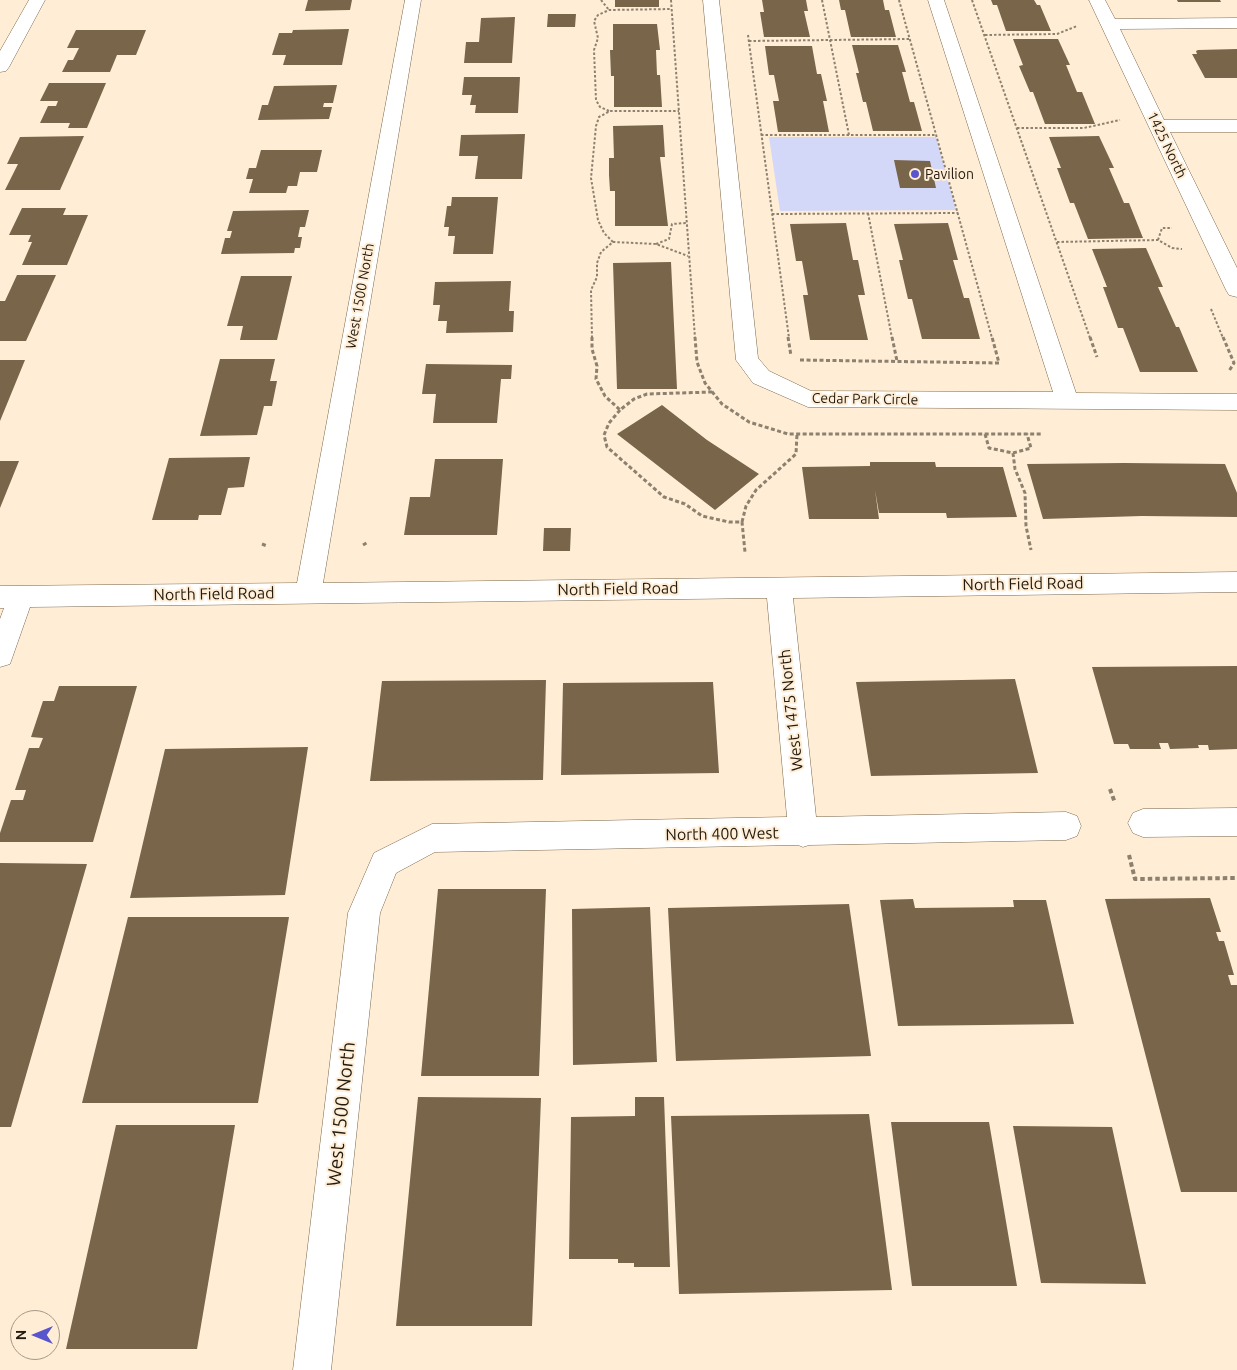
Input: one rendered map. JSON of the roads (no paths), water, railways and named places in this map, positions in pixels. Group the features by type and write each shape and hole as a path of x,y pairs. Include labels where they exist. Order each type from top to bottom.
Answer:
{"street":[{"path":"0,67 37,0"},
{"name":"West 1500 North","path":"308,593 413,0"},
{"name":"Cedar Park Circle","path":"711,0 747,360 761,377 808,399 1237,402"},
{"path":"936,0 1066,401"},
{"name":"1425 North","path":"1097,0 1237,290"},
{"path":"1109,24 1237,23"},
{"path":"1158,126 1237,126"},
{"name":"North Field Road","path":"11,597 1237,582"},
{"name":"West 1475 North","path":"779,587 803,832"},
{"path":"0,656 11,597"},
{"path":"1144,823 1237,822"},
{"name":"North 400 West","path":"385,863 432,838 1066,826"},
{"name":"West 1500 North","path":"312,1370 364,912 385,863"}],"place":[{"name":"Pavilion","path":"915,174"}]}
